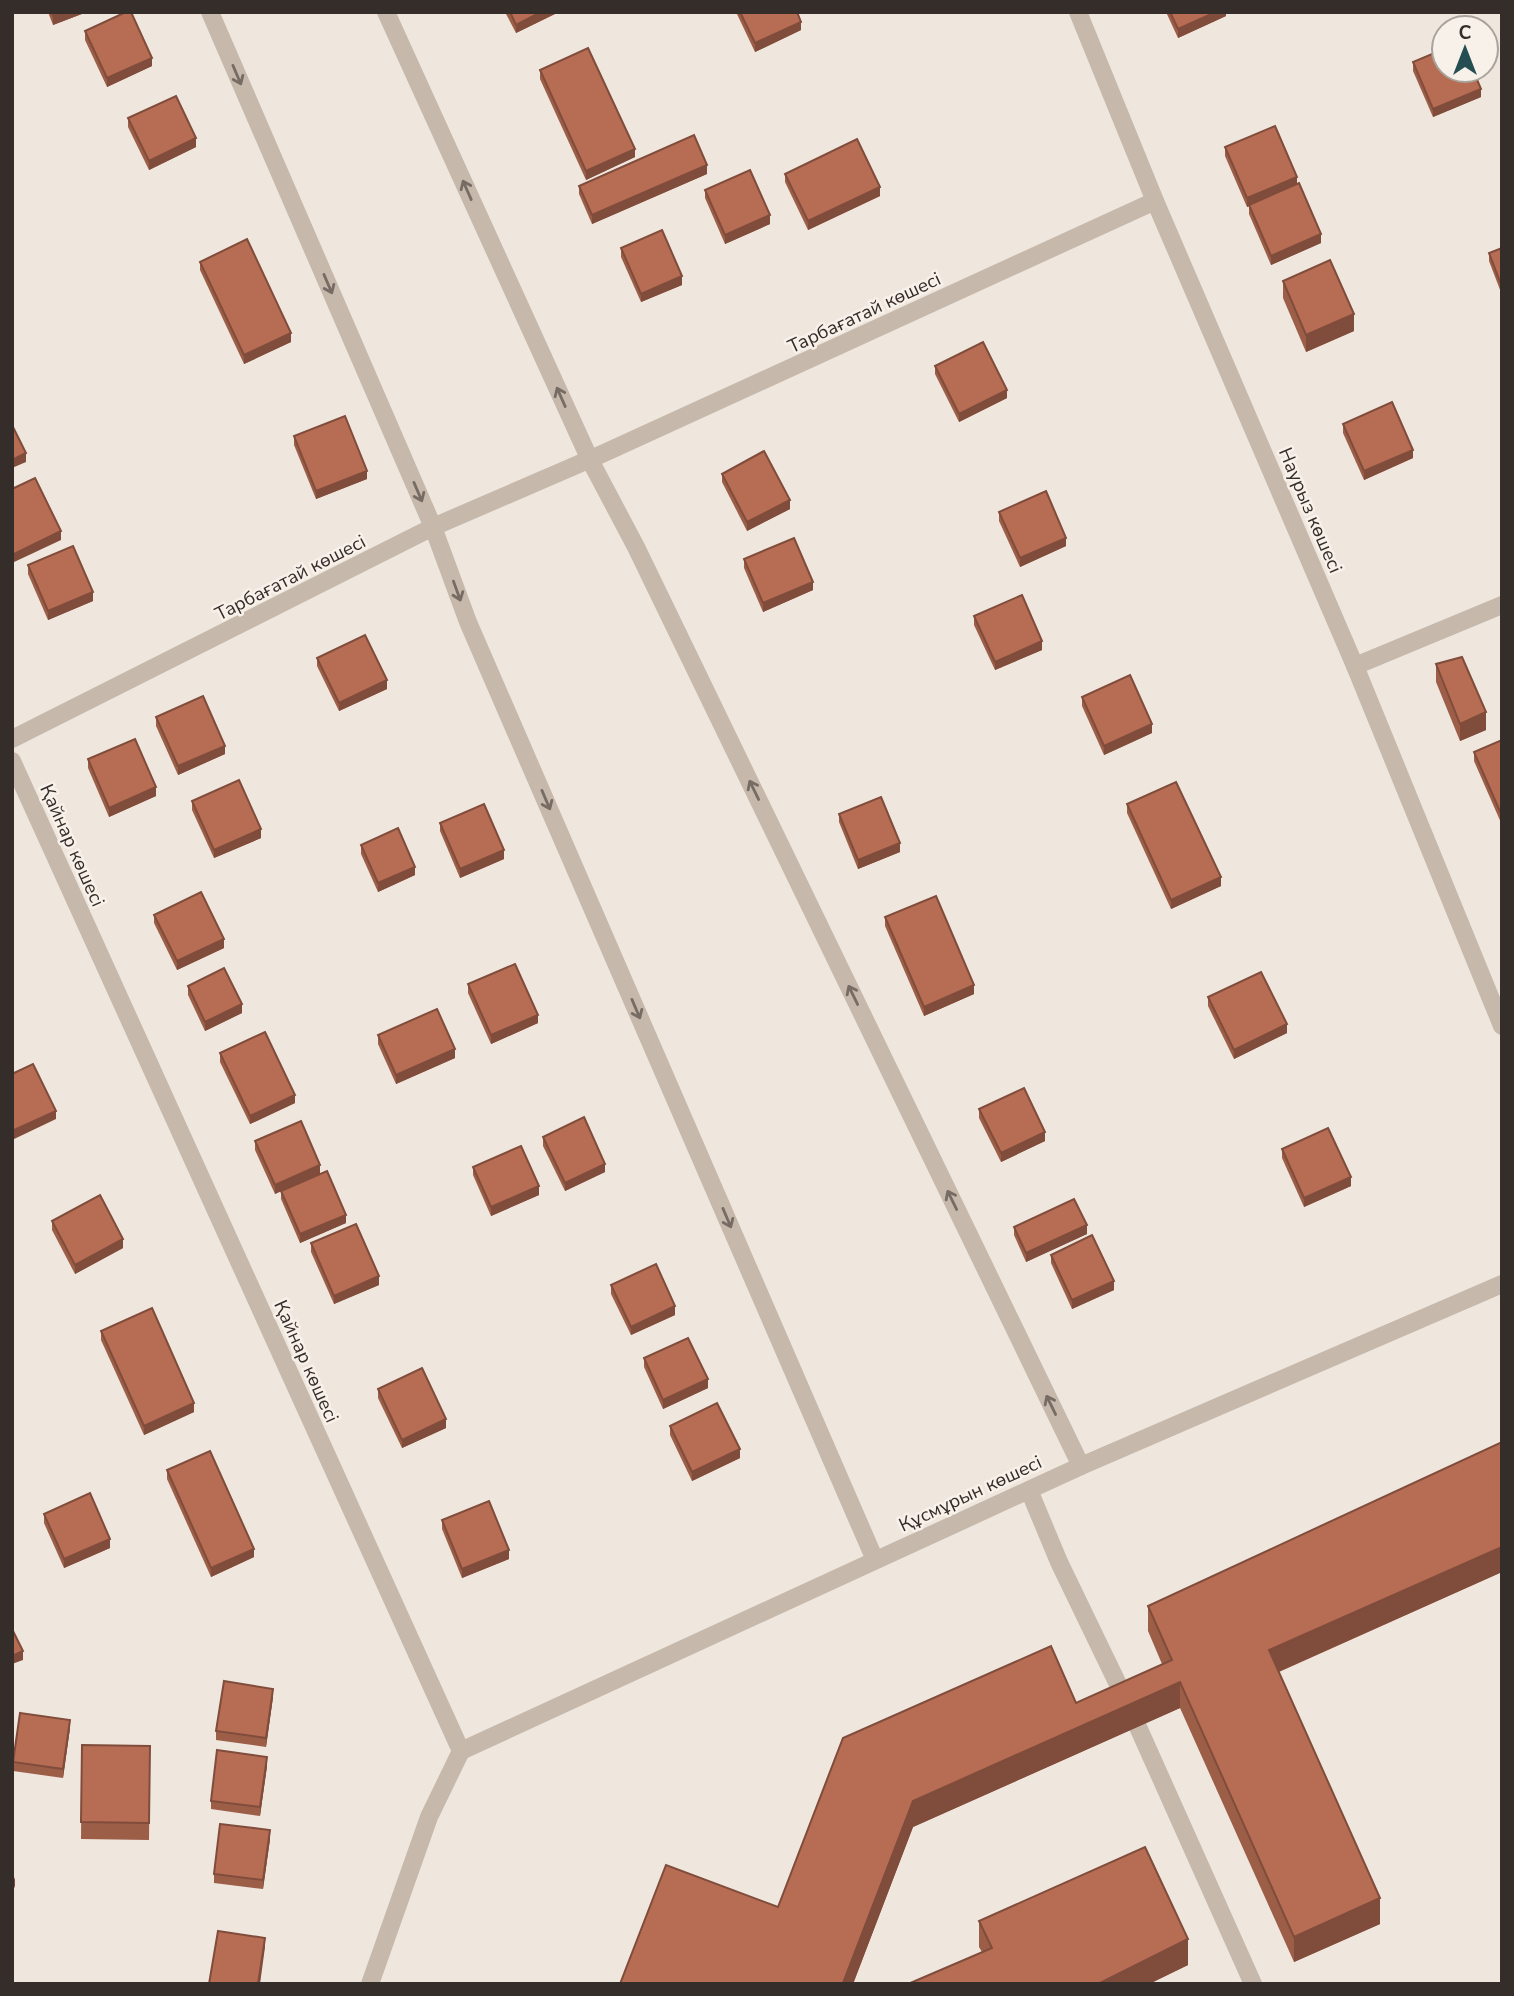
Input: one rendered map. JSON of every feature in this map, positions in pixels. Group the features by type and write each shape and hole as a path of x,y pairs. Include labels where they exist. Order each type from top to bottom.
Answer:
{"street":[{"path":"210,12 433,527 468,622 875,1560"},
{"path":"386,12 590,460 636,547 1081,1466"},
{"name":"Наурыз көшесі","path":"1078,12 1155,201 1355,666 1502,1026"},
{"name":"Тарбағатай көшесі","path":"12,739 433,527 590,460 1155,201"},
{"path":"1355,666 1502,605"},
{"name":"Қайнар көшесі","path":"12,761 461,1751"},
{"name":"Құсмұрын көшесі","path":"461,1751 1029,1489 1502,1284"},
{"path":"1029,1489 1059,1562 1128,1705"},
{"path":"1138,1727 1253,1984"},
{"path":"370,1984 429,1817 461,1751"}],"building":[{"path":"131,12 152,58 107,78 85,31"},
{"path":"510,12 541,12 516,25"},
{"path":"740,12 797,12 801,22 755,43"},
{"path":"1170,12 1216,12 1178,29"},
{"path":"588,48 635,149 586,171 540,70"},
{"path":"1430,55 1430,84 1479,84 1481,89 1433,109 1413,62"},
{"path":"176,96 196,138 149,161 128,118"},
{"path":"1275,126 1297,177 1247,198 1225,147"},
{"path":"694,135 707,165 592,215 579,186"},
{"path":"857,139 880,187 808,221 785,174"},
{"path":"750,170 770,215 725,235 705,190"},
{"path":"1299,183 1321,234 1271,256 1249,205"},
{"path":"662,230 682,276 641,294 621,248"},
{"path":"247,239 291,333 244,355 200,262"},
{"path":"1502,248 1502,287 1489,253"},
{"path":"1330,260 1354,314 1306,335 1283,281"},
{"path":"983,342 1007,390 959,414 935,366"},
{"path":"1392,402 1413,450 1364,471 1343,424"},
{"path":"345,416 367,471 316,491 294,436"},
{"path":"12,425 26,453 12,460"},
{"path":"764,451 790,500 747,522 722,474"},
{"path":"35,478 61,531 12,555 12,489"},
{"path":"1046,491 1066,538 1020,558 999,512"},
{"path":"794,538 813,582 763,603 744,559"},
{"path":"73,546 93,592 48,611 28,565"},
{"path":"1022,595 1042,641 995,662 974,616"},
{"path":"365,635 387,680 339,703 317,658"},
{"path":"1462,657 1486,712 1460,724 1436,664"},
{"path":"1130,675 1152,724 1104,746 1082,697"},
{"path":"203,696 225,746 178,766 156,717"},
{"path":"135,739 156,787 109,808 88,759"},
{"path":"1502,740 1502,816 1474,752"},
{"path":"239,780 261,829 214,850 192,801"},
{"path":"1176,782 1221,877 1171,900 1127,804"},
{"path":"881,797 900,843 858,860 839,814"},
{"path":"484,804 504,850 460,869 440,823"},
{"path":"398,828 415,867 378,883 361,845"},
{"path":"201,892 224,939 177,961 154,915"},
{"path":"936,896 974,985 924,1007 885,917"},
{"path":"515,964 538,1015 491,1035 468,984"},
{"path":"224,968 242,1004 205,1022 188,986"},
{"path":"1261,972 1287,1024 1234,1050 1208,997"},
{"path":"437,1009 455,1049 396,1075 378,1035"},
{"path":"265,1032 295,1095 250,1116 220,1053"},
{"path":"33,1064 56,1111 12,1131 12,1074"},
{"path":"1024,1088 1045,1132 1001,1153 979,1109"},
{"path":"584,1117 605,1164 565,1183 543,1137"},
{"path":"301,1121 320,1165 275,1185 255,1141"},
{"path":"1328,1128 1351,1177 1304,1198 1282,1149"},
{"path":"521,1146 539,1186 491,1207 473,1167"},
{"path":"327,1171 346,1215 300,1234 281,1191"},
{"path":"100,1195 123,1239 75,1265 52,1221"},
{"path":"1074,1199 1087,1225 1026,1253 1014,1227"},
{"path":"356,1224 379,1276 334,1296 311,1243"},
{"path":"1092,1235 1114,1281 1072,1300 1051,1255"},
{"path":"656,1264 675,1306 631,1327 611,1285"},
{"path":"152,1308 194,1403 144,1426 101,1331"},
{"path":"688,1338 708,1379 663,1400 644,1358"},
{"path":"422,1368 446,1419 402,1440 378,1389"},
{"path":"717,1403 740,1449 692,1472 670,1426"},
{"path":"1502,1442 1502,1547 1269,1650 1380,1898 1294,1937 1180,1682 913,1801 844,1984 620,1984 666,1865 778,1907 843,1738 1051,1646 1076,1703 1172,1660 1148,1606"},
{"path":"210,1451 254,1549 211,1568 167,1470"},
{"path":"90,1493 110,1539 64,1559 44,1514"},
{"path":"489,1501 509,1550 462,1569 442,1520"},
{"path":"12,1629 23,1651 12,1656"},
{"path":"224,1681 273,1689 266,1738 216,1731"},
{"path":"20,1713 70,1720 63,1769 13,1762"},
{"path":"82,1745 150,1746 149,1823 81,1822"},
{"path":"217,1750 267,1757 260,1807 211,1801"},
{"path":"220,1824 270,1830 263,1880 214,1874"},
{"path":"1145,1847 1188,1939 1098,1984 908,1984 992,1948 979,1921"},
{"path":"218,1931 265,1938 258,1984 209,1984"}]}
